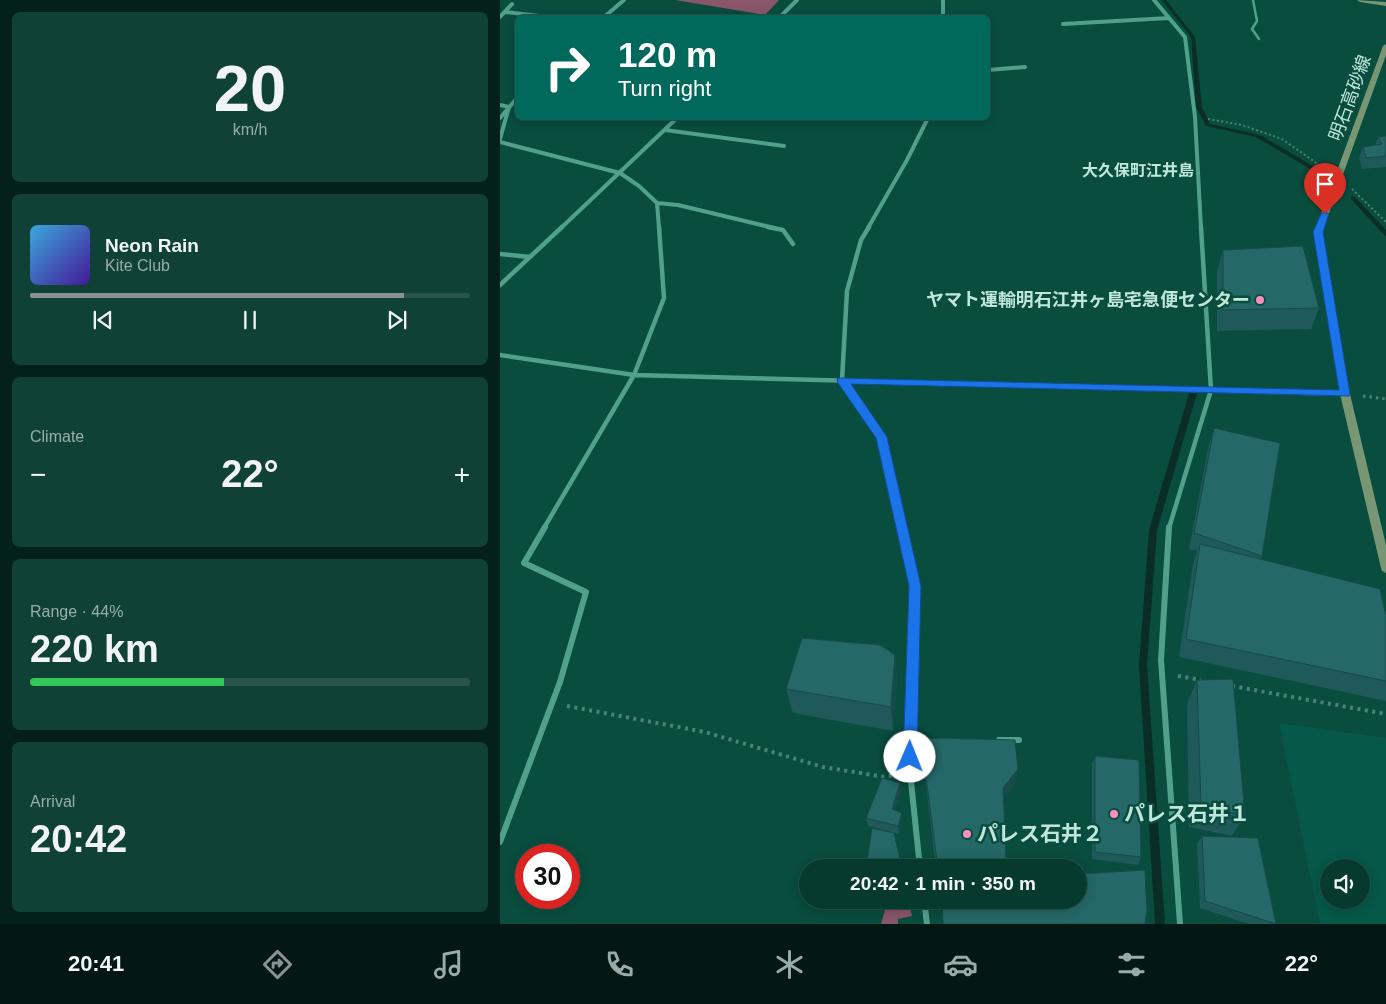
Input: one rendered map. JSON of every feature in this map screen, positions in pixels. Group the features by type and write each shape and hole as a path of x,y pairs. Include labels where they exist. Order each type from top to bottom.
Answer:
{"main road":[{"path":"1360,0 1386,4"},
{"name":"明石高砂線","path":"1386,46 1318,232 1345,394 1386,568"}],"street":[{"path":"606,15 624,0"},
{"path":"782,15 797,0"},
{"path":"943,0 943,15"},
{"path":"1154,0 1185,37 1195,117 1210,390 1168,530 1161,673 1180,924"},
{"path":"500,17 512,4"},
{"path":"505,12 530,15"},
{"path":"1063,24 1169,18"},
{"path":"990,70 1025,67"},
{"path":"500,118 515,100"},
{"path":"500,105 509,107"},
{"path":"509,107 500,141 620,173 639,186 657,203 678,205 783,230 793,244"},
{"path":"500,285 675,120"},
{"path":"919,859 910,772 915,586 881,437 842,380 847,291 861,240 907,160 927,120"},
{"path":"665,130 784,146"},
{"path":"500,842 560,682 586,592 524,563 634,375 664,298 657,203"},
{"path":"500,254 530,257"},
{"path":"500,355 634,375 1345,394"},
{"path":"989,740 1018,740"},
{"path":"910,743 940,742"},
{"path":"925,909 927,924"}],"lane":[{"path":"1253,0 1257,21 1252,29 1259,39"}],"path":[{"path":"1195,117 1242,125 1282,139 1339,178 1386,222"},
{"path":"1161,673 1210,682"},
{"path":"1230,686 1386,714"},
{"path":"551,703 705,732 823,767 885,777 910,772"}],"shaded area":[{"path":"675,0 779,0 765,15"},
{"path":"1279,723 1386,738 1386,924 1320,924"},
{"path":"885,909 910,909 912,916 898,919 898,924 881,924"}],"building":[{"path":"1386,136 1386,156 1366,158 1363,147 1382,144 1378,137"},
{"path":"1303,246 1319,308 1223,310 1223,250"},
{"path":"1214,428 1280,443 1262,556 1194,533"},
{"path":"1200,544 1380,589 1386,616 1386,681 1186,639"},
{"path":"802,638 880,645 895,655 891,707 786,689"},
{"path":"1233,679 1245,815 1201,807 1197,680"},
{"name":"パレス石井２","path":"921,739 1015,740 1018,769 1003,788 1006,859 937,859"},
{"name":"パレス石井１","path":"1095,756 1139,760 1141,857 1095,852"},
{"path":"882,778 900,783 892,809 902,813 898,826 866,818"},
{"path":"872,828 894,833 900,859 867,859"},
{"path":"1202,836 1258,838 1276,924 1205,901"},
{"path":"1145,870 1147,911 1145,924 943,924 942,909 1087,909 1087,873"}],"waterway":[{"path":"1164,0 1193,37 1199,107 1208,125 1258,136 1321,173"},
{"path":"1353,198 1386,234"},
{"path":"1160,924 1143,665 1153,530 1194,390"}],"place":[{"name":"ヤマト運輸明石江井ヶ島宅急便センター","path":"1260,300"},
{"name":"パレス石井１","path":"1114,814"},
{"name":"パレス石井２","path":"967,834"}],"district":[{"name":"大久保町江井島","path":"1138,170"}],"route":[{"path":"910,757 915,586 881,437 842,380 1345,394 1318,232 1325,214"}]}
